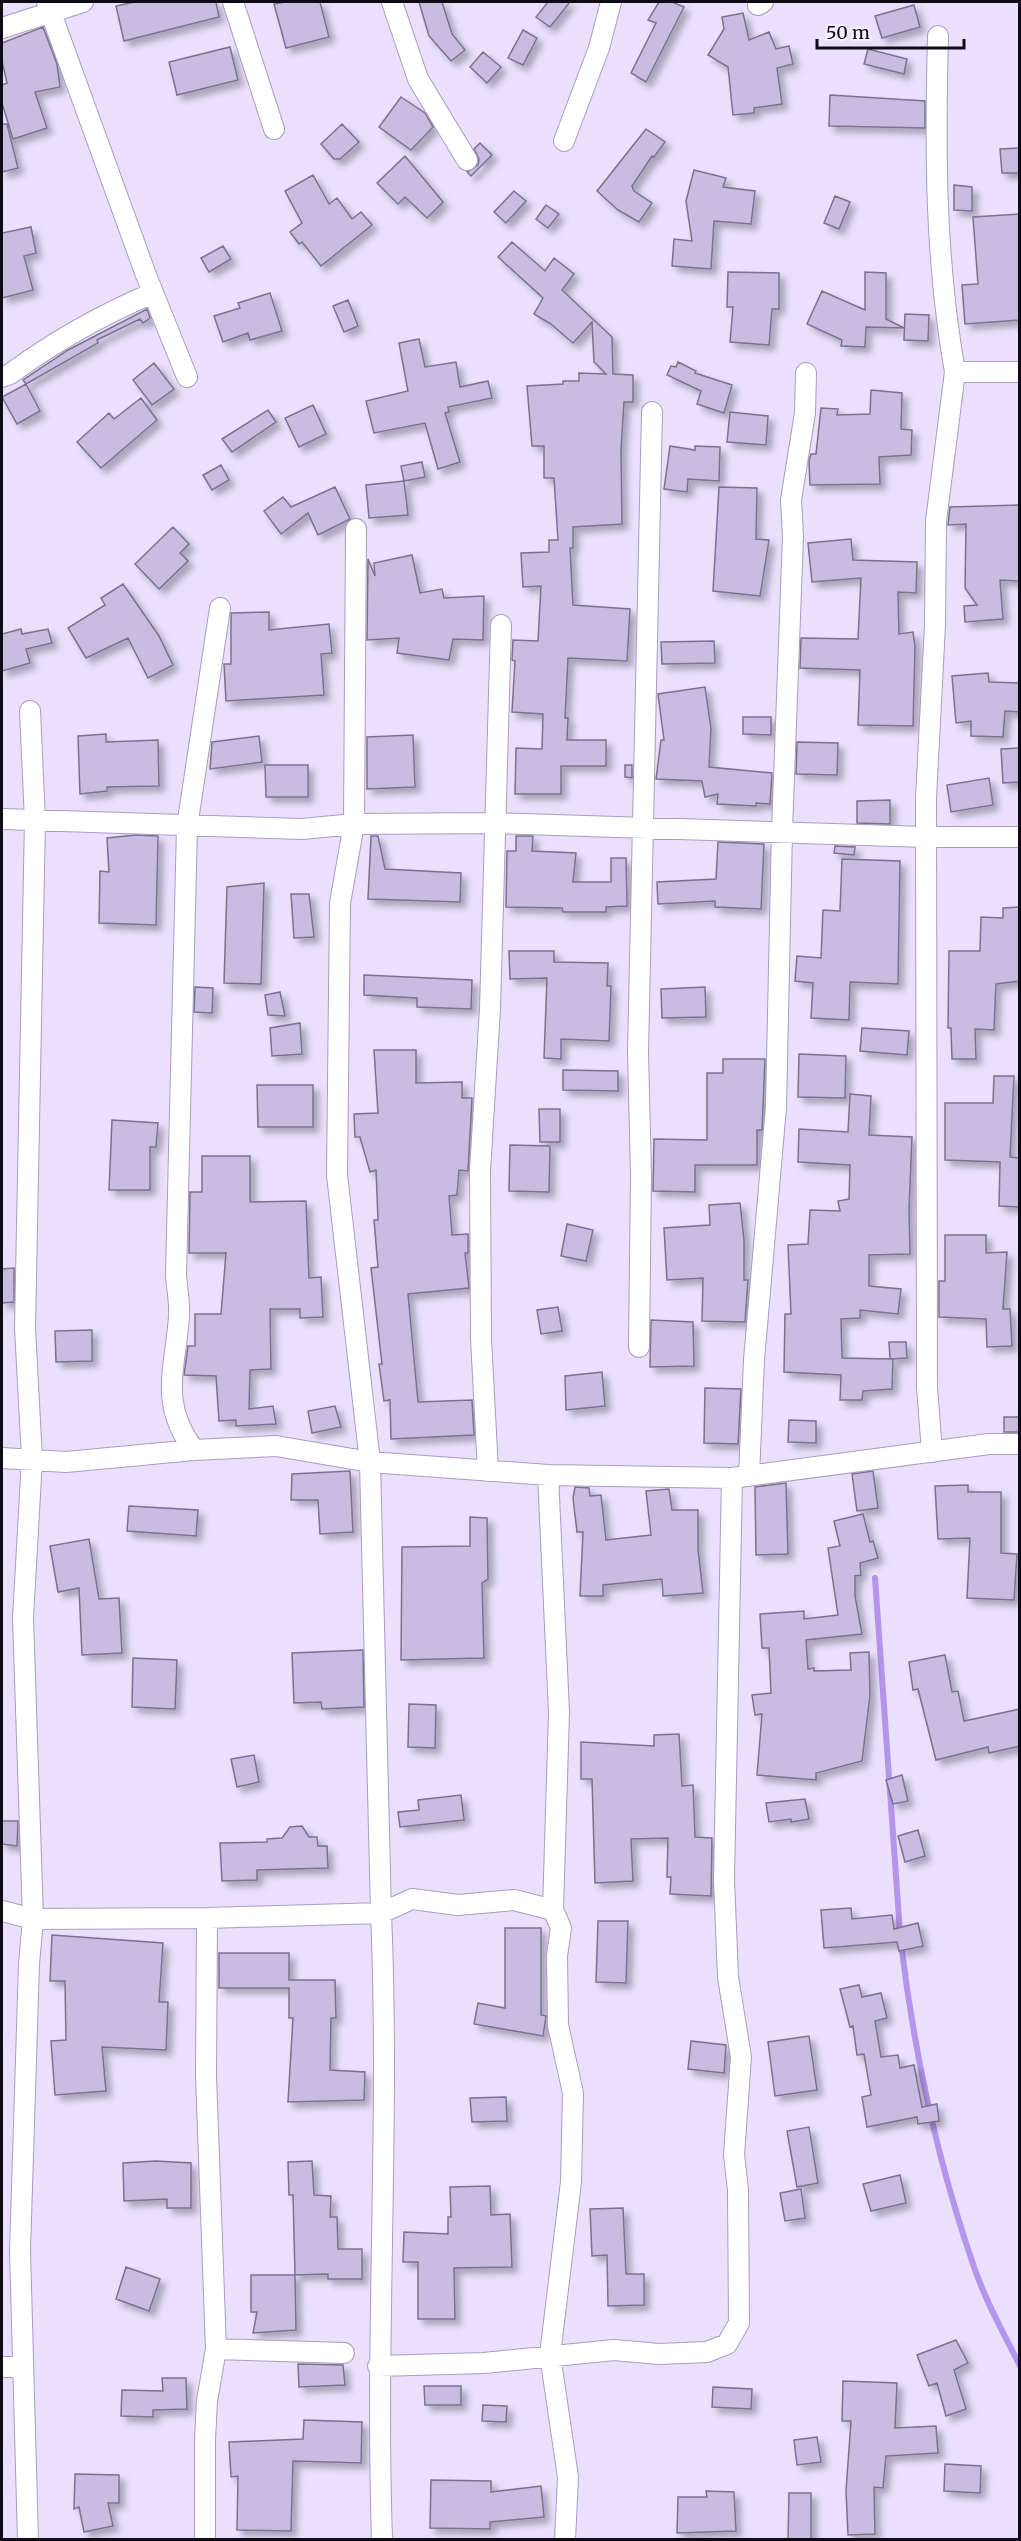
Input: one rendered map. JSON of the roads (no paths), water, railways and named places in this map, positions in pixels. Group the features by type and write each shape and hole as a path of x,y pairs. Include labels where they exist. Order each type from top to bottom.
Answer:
{"street":[{"path":"2,28 49,7 83,2"},
{"path":"234,2 274,129"},
{"path":"392,2 418,79 467,160"},
{"path":"564,141 599,48 610,2"},
{"path":"49,7 153,293 187,376"},
{"path":"932,1452 927,1387 925,837 936,521 955,372 940,268 936,212 938,36"},
{"path":"2,376 10,374 65,336 108,312 153,293"},
{"path":"955,372 1020,372"},
{"path":"378,2366 484,2362 614,2350 658,2354 707,2352 727,2344 739,2323 738,2190 734,2155 741,2057 728,1977 724,1879 741,1477 754,1360 776,1107 782,831 793,536 790,500 805,413 806,373"},
{"path":"639,1347 642,1175 638,1052 641,826 652,412"},
{"path":"356,529 354,824 340,903 337,1175 370,1462 385,2080 378,2366 382,2540"},
{"path":"194,1450 179,1430 171,1397 179,1314 176,1275 187,826 220,608"},
{"path":"488,1471 479,1241 480,1170 490,1009 501,625"},
{"path":"27,2540 20,2251 29,1964 33,1919 23,1618 32,1459 25,1328 35,820 30,711"},
{"path":"2,819 302,829 354,824 495,823 925,837 1020,837"},
{"path":"2,1458 66,1462 194,1450 276,1446 370,1462 488,1471 548,1475 741,1477 989,1444 1020,1444"},
{"path":"548,1475 559,1712 553,1910 561,1928 557,1956 558,2025 573,2093 571,2182 550,2355 568,2477 565,2540"},
{"path":"2,1911 33,1919 207,1918 381,1913 412,1899 458,1905 514,1900 553,1910"},
{"path":"205,2540 206,2430 216,2349 206,2076 207,1918"},
{"path":"216,2349 344,2353"},
{"path":"2,2367 23,2367"}],"waterway":[{"path":"875,1578 900,1933"},
{"path":"901,1943 920,2066 949,2188 978,2279 1020,2366"}]}
